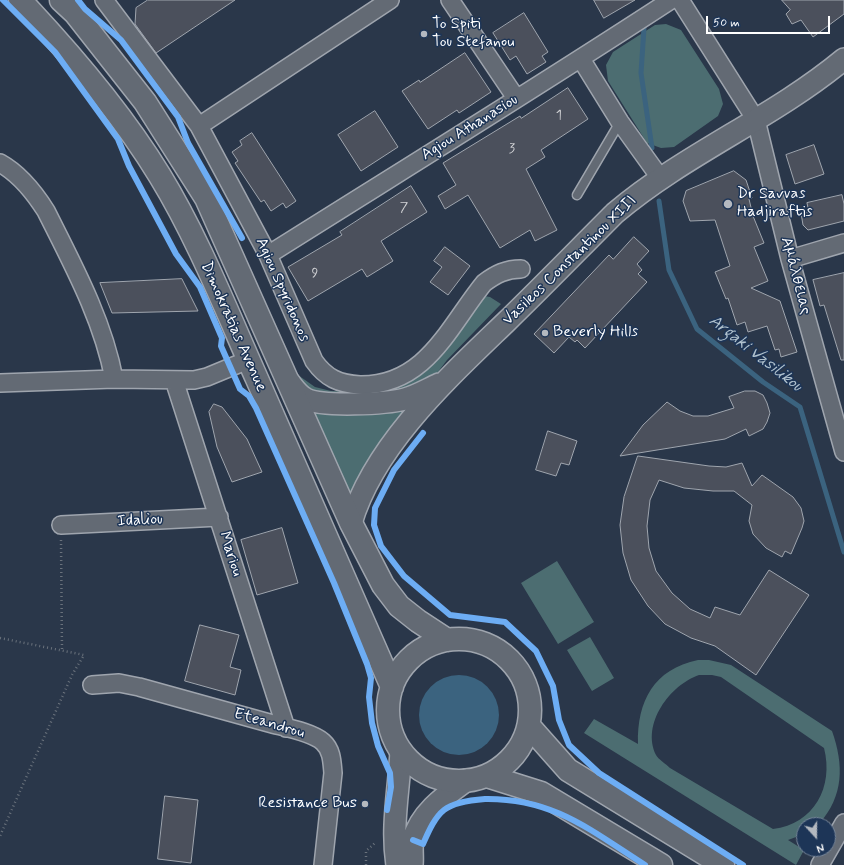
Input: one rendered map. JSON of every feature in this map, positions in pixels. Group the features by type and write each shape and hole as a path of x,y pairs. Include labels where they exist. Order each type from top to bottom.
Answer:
{"highway":[{"name":"Dimokratias Avenue","path":"20,0 51,33 122,118 160,175 182,214 392,687"},
{"name":"Dimokratias Avenue","path":"61,0 74,13 145,102 206,198 351,523 383,585 399,606 418,621 447,640"},
{"path":"477,778 506,764 520,746 529,726 530,702 524,680 511,661 492,647 470,640 447,640 429,646 413,656 400,670 392,687 388,701 388,716 391,731 401,751 419,769 442,779 477,778 541,793 662,865"},
{"path":"529,726 568,770 723,865"}],"street":[{"path":"199,126 390,0"},
{"path":"450,0 516,98"},
{"name":"Agiou Athanasiou","path":"268,255 516,98 582,59 671,0"},
{"name":"Αμάλθειας","path":"680,0 756,120 790,259 844,452"},
{"name":"Agiou Spyridonos","path":"110,1 199,126 268,255 314,361 322,372 330,378 340,383 372,385 387,382 418,367 431,355 484,283 508,269 521,269"},
{"path":"582,59 620,122 661,179"},
{"name":"Vasileos Constantinou XIII","path":"351,523 361,493 375,470 392,445 445,382 615,213 633,198 661,179 795,97 844,59"},
{"path":"0,163 20,177 35,194 46,211 100,325 109,353 114,379"},
{"path":"790,259 844,243"},
{"path":"0,383 114,379 194,380 206,377 248,360"},
{"name":"Mariou","path":"174,380 286,728"},
{"name":"Vasileos Constantinou XIII","path":"289,382 299,395 313,402 383,403 409,398 445,382"},
{"name":"Idaliou","path":"61,525 219,517"},
{"name":"Eteandrou","path":"92,685 119,683 139,687 286,728 317,738 323,742 328,748 332,759 333,773 323,865"},
{"path":"397,865 394,846 394,825 401,751"},
{"path":"412,865 413,840 425,815 443,797 477,778"},
{"path":"820,865 844,823"}],"lane":[{"path":"577,195 620,122"}],"path":[{"path":"61,525 62,650"},
{"path":"0,638 84,655 72,675 0,836"}],"green space":[{"path":"666,24 681,30 719,89 723,104 718,116 674,147 661,148 647,143 608,81 606,65 613,52 655,25"},
{"path":"484,296 490,297 501,304 447,360 383,445 352,497 288,368 315,387 331,391 360,392 384,389"},
{"path":"557,561 594,622 558,644 521,583"},
{"path":"590,637 614,678 592,691 567,650"},
{"path":"698,660 709,660 731,665 832,731 839,756 840,768 837,791 833,802 824,817 803,817 818,801 823,789 826,776 824,748 721,677 699,675 688,680 678,687 669,697 661,707 655,719 652,731 652,743 656,755 670,768 773,829 787,826 796,822 796,837 788,840 796,845 796,857 800,857 796,865 584,733 594,719 638,744 638,728 645,701 651,689 659,679 683,664"}],"water":[{"path":"459,675 474,678 487,687 496,700 499,715 496,730 487,743 474,752 459,755 444,752 431,743 422,730 419,715 422,700 431,687 444,678"}],"building":[{"path":"148,0 235,0 156,53 135,24 136,8"},
{"path":"594,0 635,0 604,18"},
{"path":"782,0 844,0 844,14 813,37 801,20 792,24 786,14 790,10"},
{"path":"524,13 548,52 542,56 546,62 527,74 516,56 510,60 493,33"},
{"path":"465,53 491,92 459,113 457,110 428,129 402,91 419,80 420,82"},
{"path":"568,88 588,119 541,150 545,157 526,169 557,230 535,241 530,230 500,248 468,195 445,209 438,196 456,185 443,163 520,116 521,118"},
{"path":"375,111 398,147 361,171 338,135"},
{"path":"252,133 296,201 286,208 283,203 271,211 264,200 261,202 235,163 238,161 232,152 242,145 240,141"},
{"path":"814,145 824,174 795,184 786,155"},
{"path":"734,171 746,180 752,198 749,199 753,216 764,243 754,247 768,281 751,288 780,301 797,352 781,357 779,349 775,350 767,326 748,332 745,322 737,325 728,298 726,299 715,272 730,266 715,220 690,221 683,201 686,191"},
{"path":"411,186 427,212 381,241 393,261 367,277 362,269 308,301 288,267 342,235 340,232"},
{"path":"842,195 844,204 844,221 808,230 803,225 801,213 809,212 807,203"},
{"path":"634,237 649,251 637,264 642,270 638,274 647,282 585,348 577,340 575,342 569,337 554,353 534,334 609,255 613,259"},
{"path":"445,247 470,266 448,295 430,282 442,267 434,261"},
{"path":"844,273 844,360 841,360 824,305 820,306 813,280"},
{"path":"182,279 198,311 112,313 100,283"},
{"path":"745,391 755,391 763,395 767,403 770,413 763,429 749,436 746,429 725,439 620,456 643,425 667,402 680,411 693,416 708,416 734,408 729,397"},
{"path":"214,404 222,407 247,439 262,472 232,482 217,447 209,412"},
{"path":"548,431 577,441 569,465 561,463 556,476 536,470"},
{"path":"638,456 709,466 726,467 742,463 752,486 762,475 793,497 801,508 804,521 802,528 791,554 785,551 782,557 766,548 753,534 749,521 752,505 734,491 713,491 684,488 659,480 650,500 647,526 649,548 656,571 672,593 690,609 710,618 715,607 740,615 769,570 809,595 756,675 715,646 691,638 665,624 648,606 631,580 623,553 620,525 624,497"},
{"path":"282,528 298,583 257,595 241,540"},
{"path":"200,625 239,635 230,667 241,670 235,695 185,681"},
{"path":"165,796 198,800 191,863 158,859"}],"waterway":[{"name":"Argaki Vasilikou","path":"644,28 641,73 652,148"},
{"name":"Argaki Vasilikou","path":"659,201 669,270 697,329 763,382 800,407 844,552"}],"cycle path":[{"path":"3,0 55,52 118,139 129,166 176,254 200,287 222,338 221,346 240,389 249,396 256,408 334,583 367,664 371,678 369,697 372,723 378,746 390,773 391,787 387,810"},
{"path":"78,0 85,9 121,40 178,117 188,143 242,238"},
{"path":"423,433 394,470 375,508 374,525 381,546 404,576 450,615 505,622 536,651 553,686 559,720 569,745 599,773 743,865"},
{"path":"413,840 423,844 437,817 448,807 463,802 480,799 509,800 531,804 570,818 645,865"}],"place":[{"name":"To Spiti Tou Stefanou","path":"424,34"},
{"name":"Dr Savvas Hadjiraftis","path":"728,204"},
{"name":"Beverly Hills","path":"545,333"},
{"name":"Resistance Bus","path":"365,804"}]}
